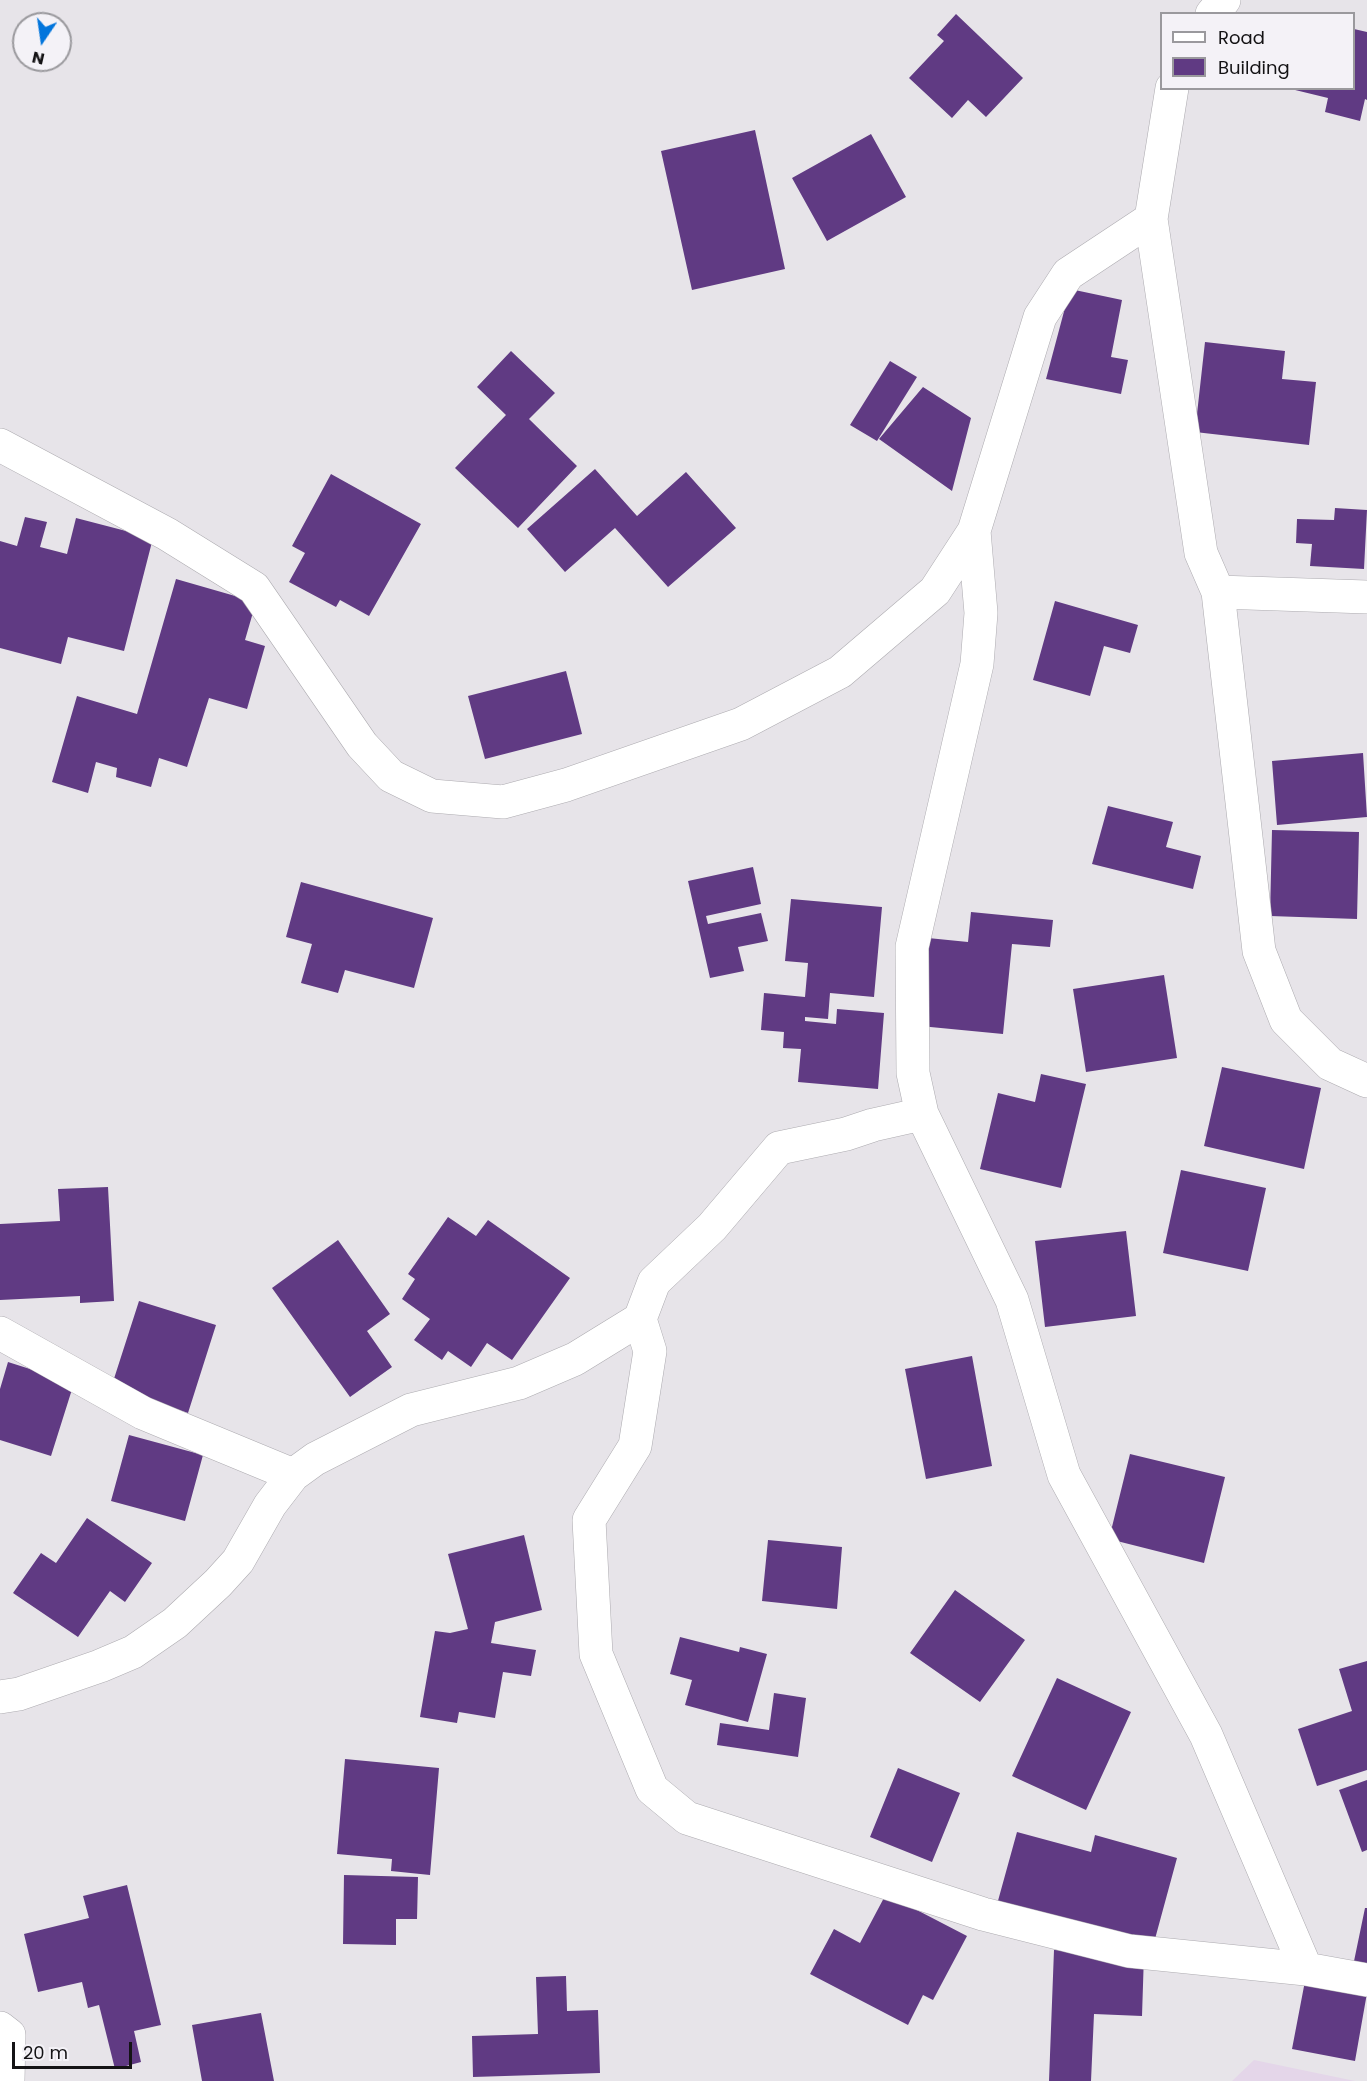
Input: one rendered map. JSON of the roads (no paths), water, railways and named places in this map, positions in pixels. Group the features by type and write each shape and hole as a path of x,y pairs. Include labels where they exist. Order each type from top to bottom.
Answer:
{"street":[{"path":"1214,12 1224,0"},
{"path":"1172,90 1151,219 1201,553 1218,592 1259,951 1286,1020 1330,1064 1367,1080"},
{"path":"0,445 167,534 254,588 362,745 391,776 432,796 503,802 566,785 741,724 840,672 935,591 974,531 1040,317 1068,274 1151,219"},
{"path":"974,531 981,613 977,664 912,947 913,1073 922,1114 1012,1300 1064,1475 1206,1735 1306,1969"},
{"path":"1218,592 1367,597"},
{"path":"0,1697 18,1694 100,1666 133,1652 175,1623 238,1561 270,1506 293,1475 315,1459 411,1410 519,1383 576,1359 640,1319 654,1282 712,1227 779,1148 846,1134 873,1125 922,1114"},
{"path":"640,1319 650,1351 635,1446 590,1520 596,1654 652,1789 687,1818 982,1914 1129,1951 1306,1969 1367,1980"},
{"path":"0,1333 143,1413 293,1475"},
{"path":"0,2028 9,2035 8,2081"}]}
